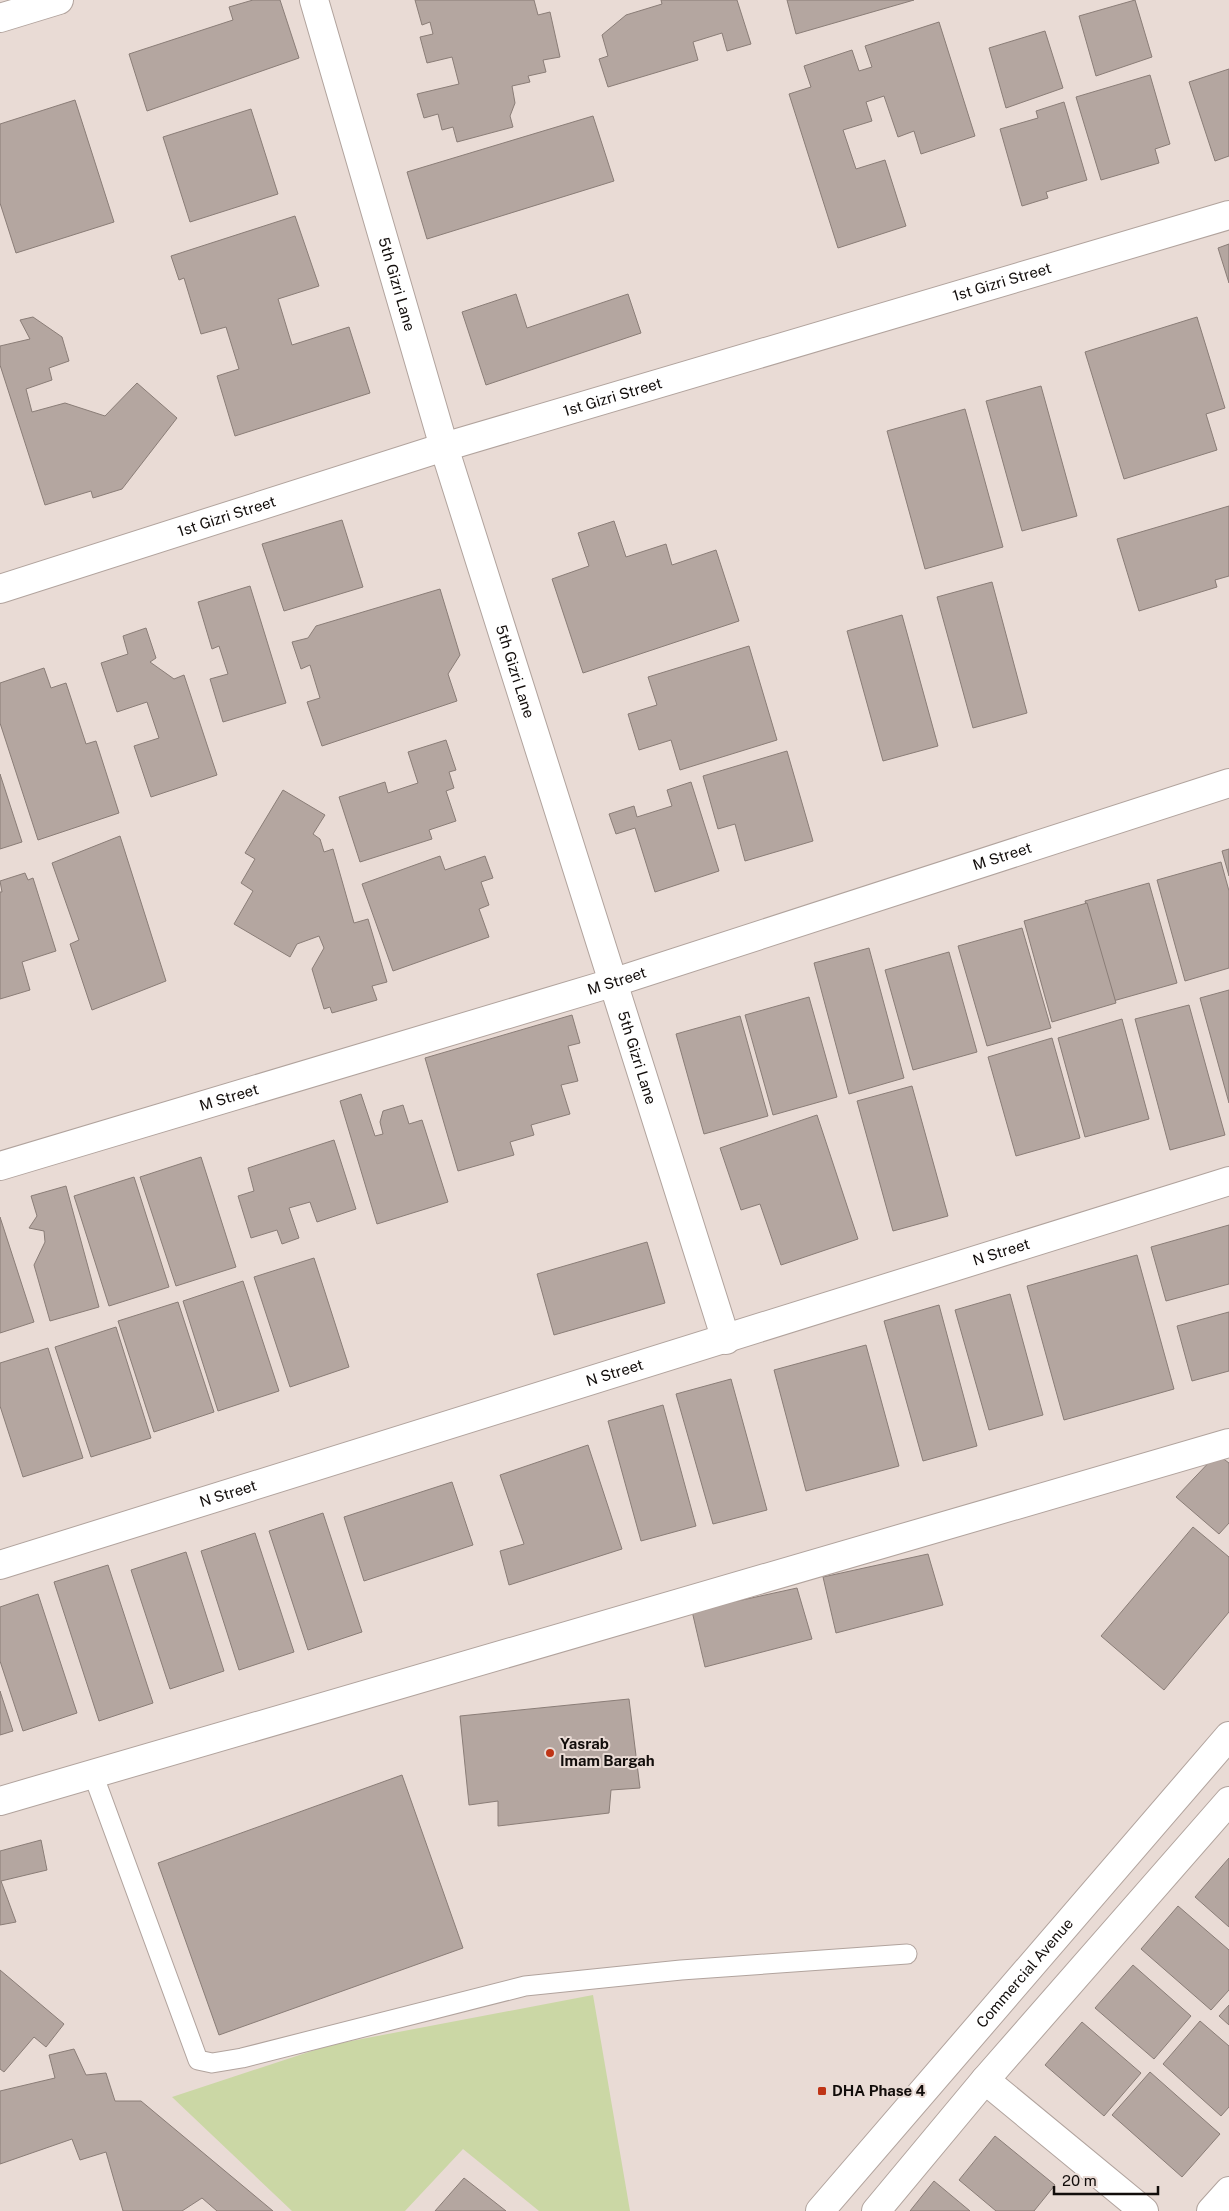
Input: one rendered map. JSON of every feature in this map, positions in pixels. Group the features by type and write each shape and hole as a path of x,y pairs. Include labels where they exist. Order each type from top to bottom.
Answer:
{"street":[{"path":"0,18 59,0"},
{"name":"5th Gizri Lane","path":"314,0 444,447 615,982 726,1340"},
{"name":"1st Gizri Street","path":"0,589 444,447 1229,215"},
{"name":"M Street","path":"0,1166 615,982 1229,783"},
{"name":"N Street","path":"0,1565 726,1340 1229,1180"},
{"path":"0,1801 1229,1443"},
{"name":"Commercial Avenue","path":"820,2211 1229,1736"},
{"path":"876,2211 985,2080 1229,1801"},
{"path":"985,2080 1144,2211"},
{"path":"1211,2211 1229,2191"}],"lane":[{"path":"93,1774 198,2060 212,2063 242,2058 525,1986 682,1970 907,1954"}],"green space":[{"path":"593,1995 630,2211 539,2211 463,2149 405,2211 292,2211 172,2097 330,2045"}],"building":[{"path":"253,0 280,0 299,58 147,111 129,54 233,20 229,7"},
{"path":"415,0 534,0 538,15 550,12 560,57 543,60 546,72 528,76 530,82 512,86 515,103 510,116 513,127 457,142 453,127 442,130 438,114 424,118 417,94 459,84 452,57 427,63 420,37 433,34 430,22 422,25"},
{"path":"661,0 737,0 751,44 727,51 722,33 693,42 698,60 608,87 599,59 608,56 602,35 626,15 662,4"},
{"path":"787,0 914,0 796,34"},
{"path":"1135,0 1152,57 1096,76 1079,16"},
{"path":"939,22 975,136 921,154 914,131 898,137 884,96 866,102 872,121 843,130 856,169 885,160 906,226 838,248 789,94 811,87 804,66 852,50 859,71 872,67 865,46"},
{"path":"1045,31 1063,88 1006,108 989,48"},
{"path":"1229,69 1229,156 1215,161 1189,82"},
{"path":"1150,75 1170,144 1155,149 1159,163 1101,180 1076,97"},
{"path":"75,100 114,222 16,253 0,203 0,124"},
{"path":"1064,102 1087,180 1046,192 1048,198 1022,206 1000,129 1038,118 1036,111"},
{"path":"251,109 278,194 190,222 163,137"},
{"path":"593,116 614,181 427,239 407,172"},
{"path":"295,216 319,286 278,299 292,345 349,327 370,393 235,436 217,376 239,369 226,327 201,334 184,278 179,280 171,256"},
{"path":"1229,244 1229,283 1218,248"},
{"path":"516,294 527,328 628,294 641,333 486,385 462,312"},
{"path":"33,317 62,337 69,361 49,368 52,380 26,389 32,412 65,403 105,416 137,383 177,418 122,489 93,498 91,491 45,505 0,365 0,346 30,339 20,320"},
{"path":"1197,317 1225,408 1206,414 1217,450 1124,479 1085,352"},
{"path":"1041,386 1077,516 1022,531 986,401"},
{"path":"965,409 1003,547 925,569 887,431"},
{"path":"1229,506 1229,576 1215,580 1217,587 1139,611 1117,539"},
{"path":"342,520 363,587 284,611 262,544"},
{"path":"614,521 626,557 666,544 672,565 716,550 739,621 583,673 552,579 589,566 578,533"},
{"path":"992,582 1027,713 973,728 937,597"},
{"path":"250,586 286,703 223,722 210,679 228,674 219,646 212,649 198,602"},
{"path":"440,589 460,655 448,674 457,701 322,746 307,702 320,698 310,665 301,669 292,642 308,638 316,626"},
{"path":"902,615 938,746 883,761 847,631"},
{"path":"146,628 156,658 150,662 174,679 184,675 217,775 151,797 134,746 159,738 147,702 117,712 101,663 128,654 123,636"},
{"path":"749,646 777,740 680,770 671,740 639,750 628,714 657,705 648,677"},
{"path":"44,668 51,688 66,683 86,744 96,741 119,813 38,840 0,723 0,683"},
{"path":"446,740 456,770 449,772 454,788 446,791 456,821 429,830 432,839 360,862 339,797 385,782 388,793 418,783 408,752"},
{"path":"787,751 813,841 745,861 735,824 718,829 703,776"},
{"path":"0,774 22,842 0,849"},
{"path":"691,782 719,871 655,892 635,828 616,834 609,814 634,806 637,817 672,806 667,790"},
{"path":"283,790 325,815 313,834 320,839 324,852 333,849 354,923 368,919 387,982 372,986 377,1000 332,1013 330,1007 324,1009 312,969 324,948 319,936 297,944 290,957 234,924 253,891 241,883 255,859 245,853"},
{"path":"120,836 166,981 92,1010 70,944 79,940 52,863"},
{"path":"1229,849 1229,876 1222,851"},
{"path":"440,856 445,870 485,856 493,878 481,882 489,905 479,909 489,937 393,971 362,884"},
{"path":"1221,862 1229,891 1229,968 1185,981 1157,880"},
{"path":"25,873 28,880 33,878 56,951 22,962 30,990 0,999 0,892 2,892 0,881"},
{"path":"1149,883 1177,983 1113,1001 1085,901"},
{"path":"1087,903 1116,1003 1052,1022 1024,921"},
{"path":"1022,928 1051,1028 987,1046 958,946"},
{"path":"869,948 904,1078 849,1094 814,963"},
{"path":"949,952 977,1052 913,1070 885,970"},
{"path":"1229,990 1229,1103 1200,998"},
{"path":"809,997 837,1097 773,1115 745,1015"},
{"path":"1189,1005 1225,1135 1170,1150 1135,1019"},
{"path":"572,1015 580,1043 568,1046 578,1081 561,1085 570,1114 531,1125 534,1135 510,1142 514,1155 458,1171 425,1058"},
{"path":"740,1016 768,1116 704,1134 676,1034"},
{"path":"1122,1019 1149,1119 1085,1137 1058,1038"},
{"path":"1052,1038 1080,1138 1016,1156 988,1057"},
{"path":"912,1086 948,1216 893,1231 857,1101"},
{"path":"361,1094 375,1136 383,1134 380,1122 383,1111 403,1105 409,1124 422,1120 448,1202 377,1224 340,1101"},
{"path":"817,1115 858,1239 781,1265 760,1204 741,1210 720,1148"},
{"path":"334,1140 356,1209 317,1222 310,1202 289,1208 299,1238 282,1244 277,1230 251,1238 238,1196 254,1191 248,1168"},
{"path":"201,1157 236,1267 176,1286 140,1177"},
{"path":"134,1177 169,1287 109,1306 74,1196"},
{"path":"66,1186 99,1307 50,1321 34,1265 45,1242 44,1231 29,1228 37,1216 31,1196"},
{"path":"0,1217 34,1322 0,1333"},
{"path":"1229,1225 1229,1284 1166,1301 1151,1247"},
{"path":"647,1242 665,1303 554,1335 537,1274"},
{"path":"1137,1255 1174,1389 1064,1420 1027,1286"},
{"path":"314,1258 349,1367 290,1387 254,1277"},
{"path":"243,1281 279,1391 218,1411 183,1301"},
{"path":"1010,1294 1043,1415 989,1430 955,1310"},
{"path":"178,1302 214,1412 154,1432 118,1321"},
{"path":"939,1305 977,1446 923,1461 884,1321"},
{"path":"1229,1312 1229,1371 1192,1381 1177,1326"},
{"path":"116,1327 151,1438 91,1457 55,1347"},
{"path":"866,1345 899,1466 806,1491 774,1370"},
{"path":"48,1348 83,1458 23,1477 0,1406 0,1363"},
{"path":"731,1379 767,1510 713,1524 676,1394"},
{"path":"663,1405 696,1526 641,1541 608,1421"},
{"path":"588,1445 622,1549 509,1585 500,1551 524,1544 500,1475"},
{"path":"1217,1454 1229,1463 1229,1523 1219,1534 1176,1497"},
{"path":"452,1482 473,1545 364,1581 344,1517"},
{"path":"323,1513 362,1632 308,1650 269,1531"},
{"path":"1193,1527 1229,1557 1229,1612 1164,1690 1101,1636"},
{"path":"255,1533 294,1652 239,1670 201,1551"},
{"path":"186,1552 224,1671 170,1689 131,1570"},
{"path":"928,1554 943,1605 836,1633 823,1577"},
{"path":"108,1565 153,1703 99,1721 54,1582"},
{"path":"797,1588 812,1639 705,1667 692,1611"},
{"path":"38,1594 77,1713 23,1731 0,1661 0,1607"},
{"path":"0,1691 13,1731 0,1735"},
{"path":"629,1699 640,1788 611,1790 609,1813 498,1826 498,1801 469,1805 460,1716"},
{"path":"402,1775 463,1948 219,2035 158,1863"},
{"path":"41,1840 47,1870 1,1881 16,1922 0,1925 0,1851"},
{"path":"1229,1858 1229,1927 1195,1897"},
{"path":"1178,1906 1229,1950 1229,1990 1211,2010 1141,1949"},
{"path":"1133,1965 1191,2016 1154,2059 1095,2008"},
{"path":"0,1970 64,2024 46,2047 34,2037 4,2072 0,2069"},
{"path":"1229,2005 1229,2025 1219,2016"},
{"path":"1200,2021 1229,2046 1229,2107 1221,2116 1163,2064"},
{"path":"1082,2022 1141,2073 1104,2116 1045,2065"},
{"path":"74,2049 86,2075 106,2073 115,2101 141,2101 273,2211 217,2211 202,2198 182,2211 123,2211 106,2152 80,2160 72,2139 0,2164 0,2091 55,2078 49,2055"},
{"path":"1150,2072 1220,2134 1182,2177 1112,2115"},
{"path":"995,2136 1055,2185 1034,2211 996,2211 959,2180"},
{"path":"464,2178 506,2211 435,2211"},
{"path":"934,2181 970,2211 910,2211"}],"place":[{"name":"Yasrab Imam Bargah","path":"550,1753"},
{"name":"DHA Phase 4","path":"822,2091"}]}
